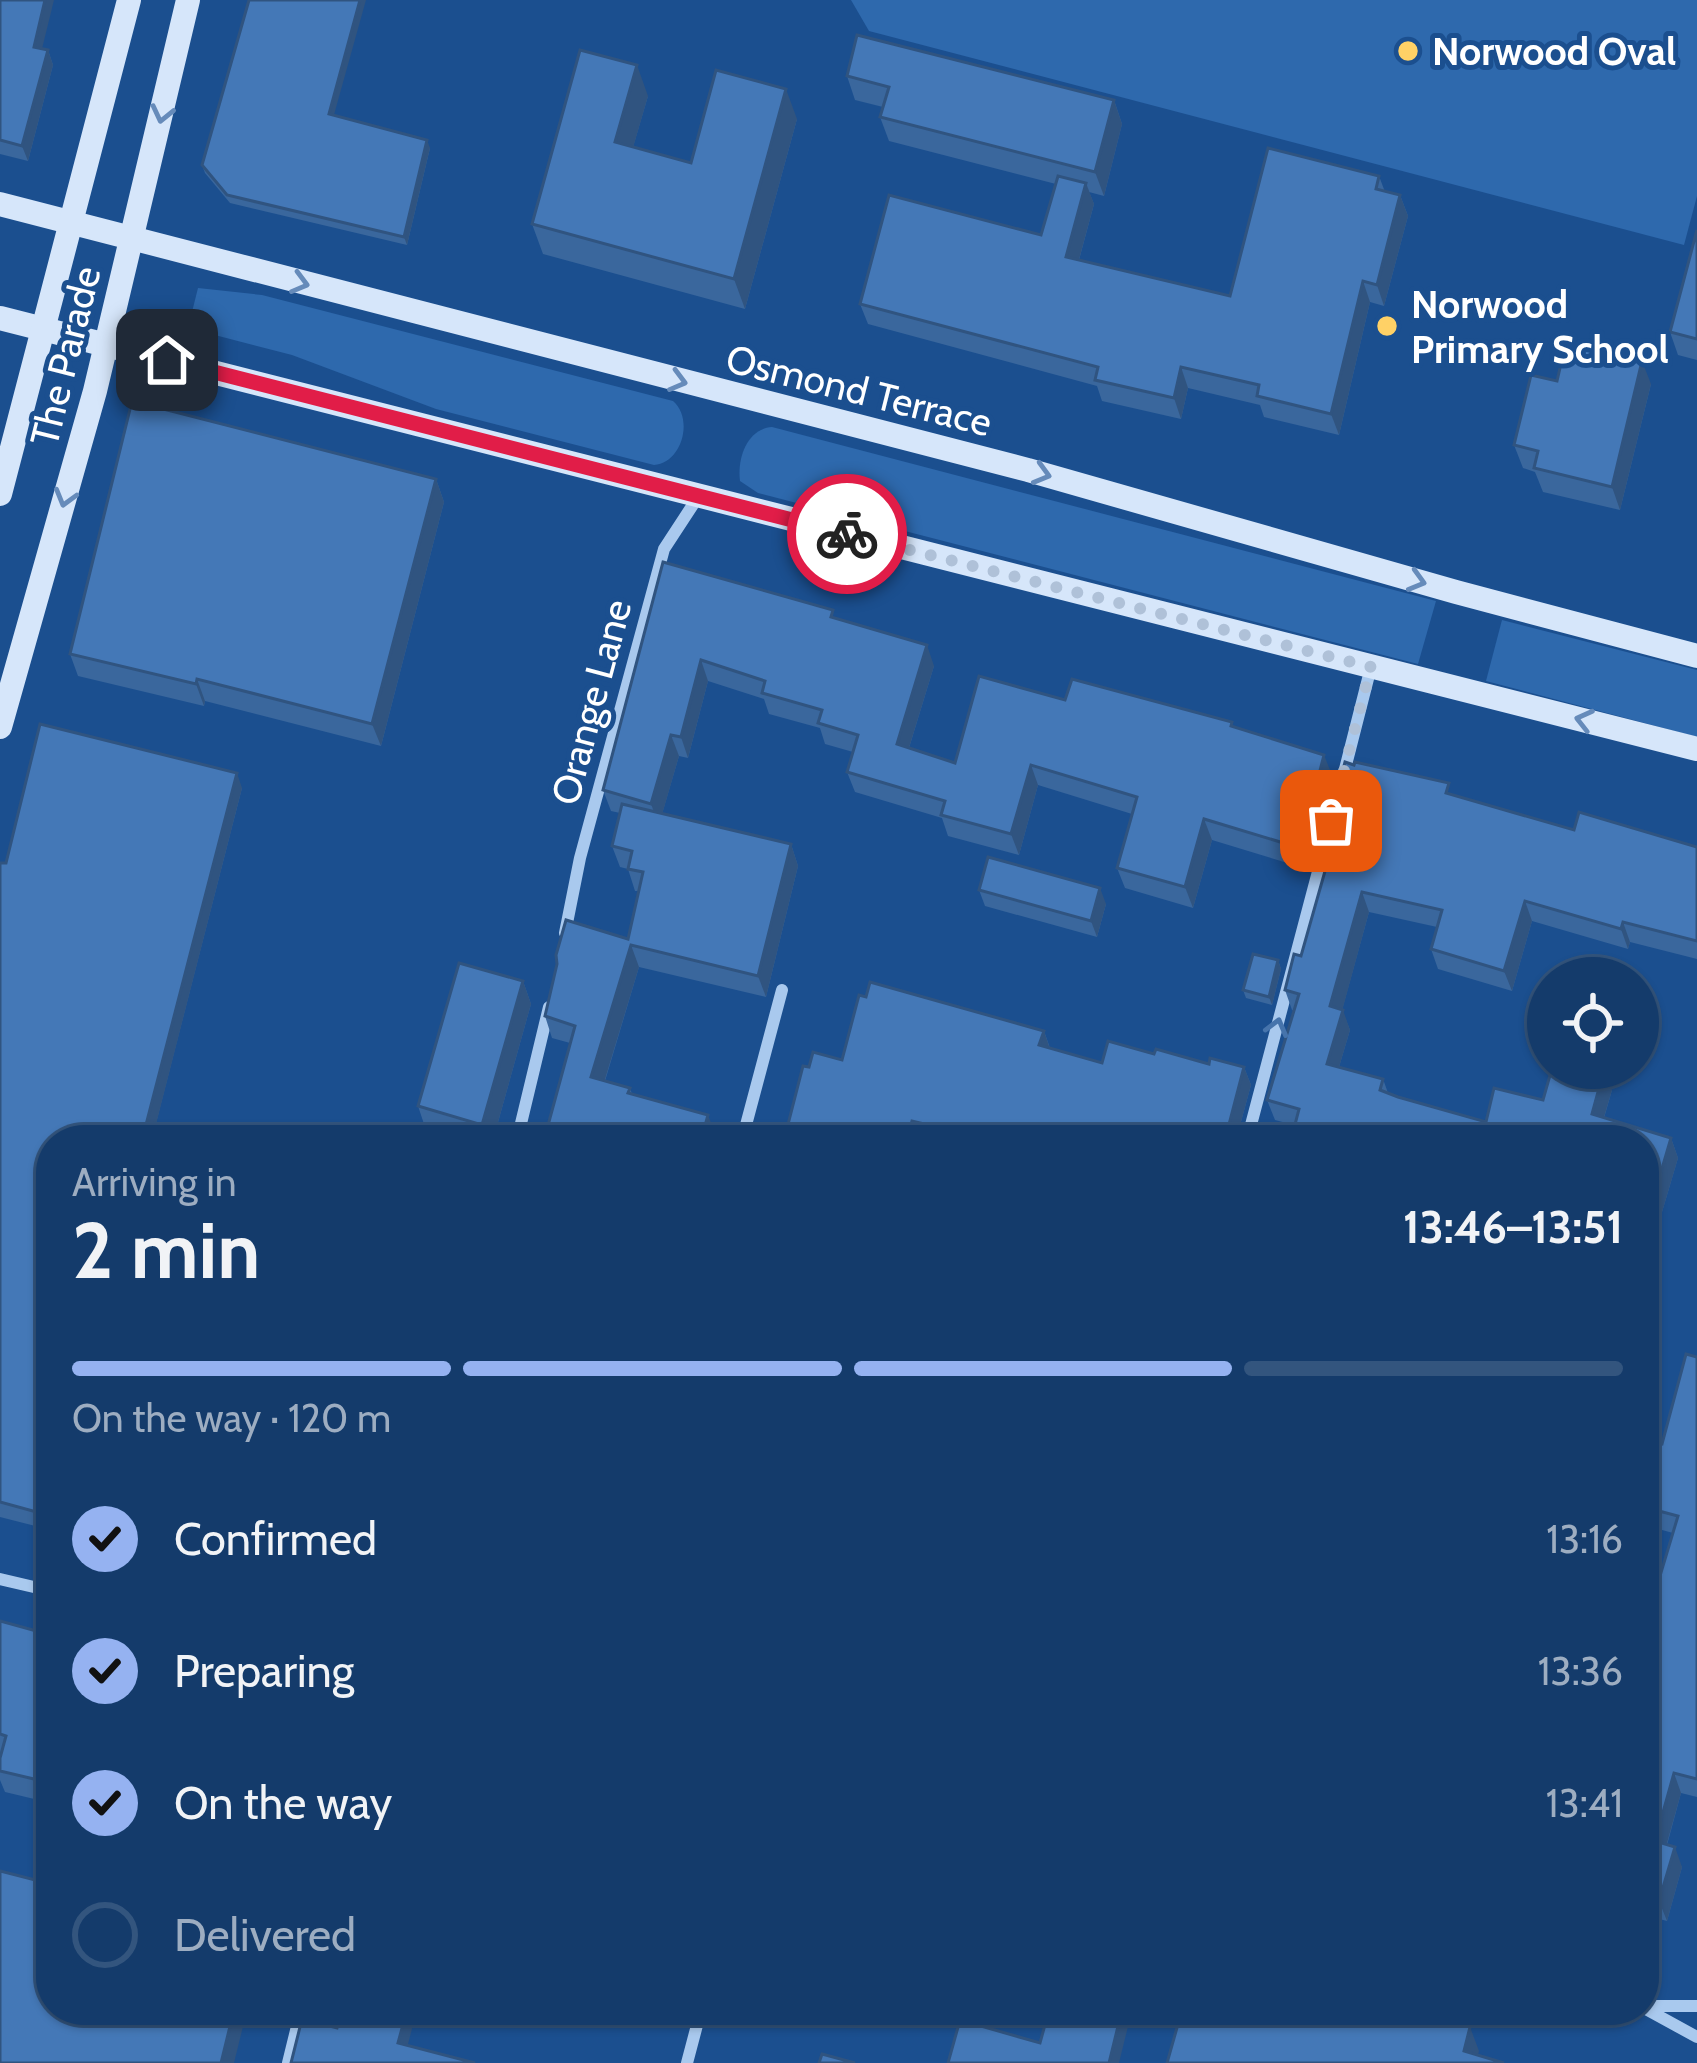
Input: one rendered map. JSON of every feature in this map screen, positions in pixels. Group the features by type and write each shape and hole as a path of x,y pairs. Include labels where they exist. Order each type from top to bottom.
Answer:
{"street":[{"name":"The Parade","path":"0,494 128,0"},
{"name":"The Parade","path":"0,727 106,344 188,0"},
{"name":"Osmond Terrace","path":"0,204 1028,470 1697,656"},
{"path":"0,317 1697,749"},
{"name":"Orange Lane","path":"565,933 580,858 664,549 699,496"},
{"path":"1337,799 1371,667"},
{"path":"1251,1125 1331,821"},
{"path":"521,1125 555,982"},
{"path":"746,1125 782,990"},
{"path":"0,1579 36,1588"},
{"path":"1659,2007 1697,2006"},
{"path":"1659,2015 1697,2037"},
{"path":"287,2063 297,2025"},
{"path":"687,2063 697,2025"}],"shaded area":[{"path":"851,0 1697,0 1697,196 1684,245 869,31"},
{"path":"198,288 262,295 673,401 683,418 682,439 672,457 654,465 436,409 292,355 188,328"},
{"path":"772,427 1436,601 1418,664 758,493 740,481 740,463 750,439"},
{"path":"1502,620 1697,670 1697,737 1486,681"}],"building":[{"path":"0,0 45,0 34,47 48,50 22,146 0,140"},
{"path":"249,0 360,0 329,114 427,140 404,237 227,195 202,165"},
{"path":"857,35 1114,100 1095,172 880,117 889,87 847,76"},
{"path":"580,50 637,65 615,142 691,163 716,70 786,89 734,279 532,224"},
{"path":"1268,148 1379,176 1376,189 1400,195 1377,285 1363,281 1331,414 1257,396 1259,385 1181,367 1174,398 1095,380 1098,367 860,304 889,195 1041,235 1058,176 1086,183 1066,257 1230,296"},
{"path":"1697,230 1697,339 1670,332"},
{"path":"1566,342 1642,361 1612,487 1534,468 1538,451 1514,445 1531,375 1557,381"},
{"path":"132,401 436,479 372,724 197,679 196,684 70,654"},
{"path":"663,562 833,610 831,617 927,645 897,744 955,763 979,676 1065,700 1072,679 1232,722 1231,726 1324,755 1300,848 1204,819 1185,887 1117,868 1137,797 1031,765 1011,834 941,815 945,801 847,772 858,735 818,723 822,710 762,693 765,681 701,660 681,737 671,735 651,804 603,790"},
{"path":"40,724 237,773 147,1121 163,1125 36,1125 36,1512 0,1502 0,863 6,863"},
{"path":"1345,762 1449,783 1446,793 1574,830 1579,812 1697,847 1697,941 1623,922 1621,929 1525,901 1504,971 1431,949 1442,910 1362,892 1330,1006 1343,1010 1327,1064 1383,1079 1380,1090 1486,1122 1494,1088 1543,1100 1546,1089 1599,1089 1592,1114 1628,1125 1295,1125 1299,1109 1267,1100 1299,994 1285,990 1294,954 1301,956 1329,857 1320,855"},
{"path":"622,804 791,844 758,976 631,945 591,1077 630,1088 628,1093 708,1115 705,1125 548,1125 575,1026 545,1016 566,920 628,939 643,872 628,869 632,851 612,846"},
{"path":"988,857 1100,888 1091,921 979,890"},
{"path":"1253,954 1278,960 1269,997 1243,990"},
{"path":"459,963 523,981 482,1125 418,1106"},
{"path":"870,982 1044,1031 1039,1045 1102,1063 1108,1041 1154,1054 1156,1049 1209,1064 1210,1058 1244,1067 1229,1125 929,1125 912,1121 911,1125 788,1125 803,1066 809,1067 813,1052 842,1060 859,995 866,997"},
{"path":"1659,1134 1671,1138 1659,1179"},
{"path":"1686,1354 1697,1357 1697,1779 1674,1773 1659,1827 1659,1579 1678,1516 1659,1511 1662,1444"},
{"path":"0,1621 36,1631 36,1779 0,1771 6,1736 0,1734"},
{"path":"1659,1842 1675,1847 1659,1901"},
{"path":"0,1871 36,1880 36,2025 230,2025 221,2063 0,2063"},
{"path":"300,2025 403,2025 398,2043 475,2063 291,2063"},
{"path":"959,2025 977,2025 1040,2043 1045,2025 1118,2025 1109,2063 948,2063"},
{"path":"1178,2025 1462,2025 1470,2027 1464,2051 1504,2063 1167,2063"},
{"path":"822,2054 855,2063 819,2063"}],"way so far":[{"path":"847,534 1371,667 1331,821"}],"place":[{"name":"Norwood Oval","path":"1408,51"},
{"name":"Norwood Primary School","path":"1387,326"}],"route":[{"path":"167,360 847,534"}]}
